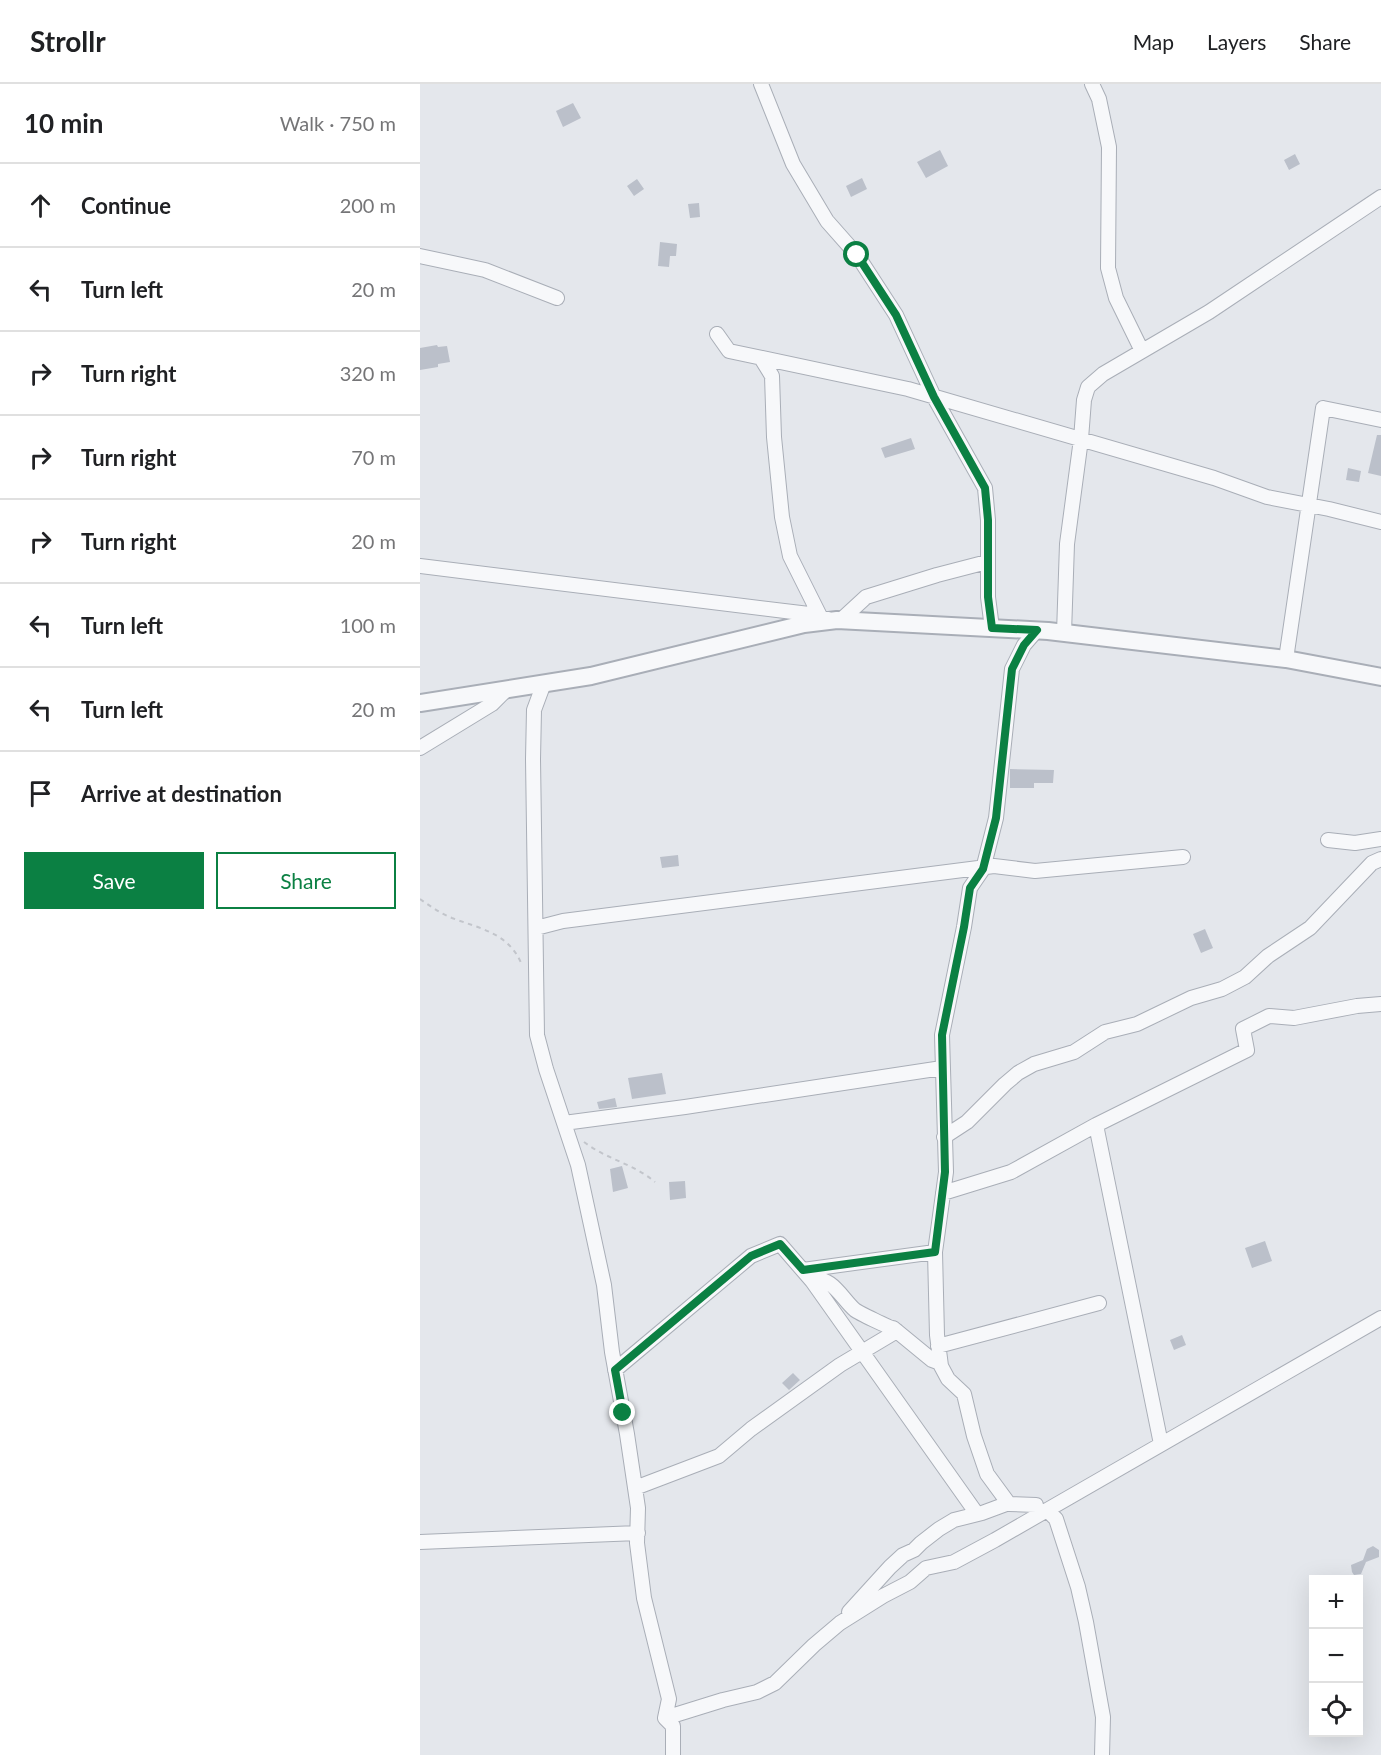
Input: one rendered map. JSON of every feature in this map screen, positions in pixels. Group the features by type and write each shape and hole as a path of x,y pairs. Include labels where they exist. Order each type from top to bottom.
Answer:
{"street":[{"path":"761,84 793,164 827,221 857,255 896,315 934,397 985,488 992,628"},
{"path":"1092,84 1099,99 1109,147 1108,268 1116,298 1142,351"},
{"path":"1064,633 1067,543 1084,400 1088,387 1103,374 1209,312 1381,197"},
{"path":"420,256 485,270 557,298"},
{"path":"717,334 729,351 908,389 1214,478 1267,497 1381,522"},
{"path":"761,358 771,376 782,517 790,556 830,619"},
{"path":"1286,659 1323,408 1381,420"},
{"path":"420,703 591,676 830,619 866,597 987,562"},
{"path":"420,566 830,619 1064,633 1286,659 1381,677"},
{"path":"1009,1503 987,1474 974,1436 964,1395 948,1378 940,1363 935,1252 945,1172 942,1035 970,888 983,869 996,818 1012,669 1024,645 1037,630"},
{"path":"544,683 534,710 533,759 537,1035 578,1165 601,1269 638,1508 639,1567 645,1607 669,1699 665,1718"},
{"path":"420,748 492,704 507,689"},
{"path":"1328,840 1355,843 1381,838"},
{"path":"536,928 563,921 994,867 1035,871 1183,857"},
{"path":"944,1137 967,1122 1018,1073 1034,1064 1074,1052 1105,1032 1137,1024 1191,998 1222,988 1245,977 1268,956 1310,928 1372,863 1381,859"},
{"path":"943,1193 1011,1172 1096,1125 1246,1050 1244,1029 1269,1016 1294,1018 1357,1006 1381,1004"},
{"path":"566,1122 942,1068"},
{"path":"1096,1125 1161,1444"},
{"path":"615,1370 751,1256 780,1244 807,1276 977,1514"},
{"path":"807,1276 935,1252"},
{"path":"807,1276 828,1281 856,1311 897,1331 932,1360 940,1363"},
{"path":"938,1346 1099,1303"},
{"path":"665,1718 757,1692 775,1683 840,1623 910,1582 926,1568 954,1562 1381,1318"},
{"path":"635,1488 719,1456 751,1429 861,1351 897,1331"},
{"path":"840,1623 875,1581 903,1555 914,1550 921,1542 954,1520 1009,1503 1036,1505 1042,1513 1056,1519 1078,1587 1103,1717 1102,1755"},
{"path":"420,1542 638,1533"},
{"path":"665,1718 673,1726 674,1755"}],"path":[{"path":"420,899 439,912 497,934 514,951 523,967"},
{"path":"566,1122 583,1141 600,1153 636,1169 654,1182"}],"building":[{"path":"573,103 581,118 563,127 556,111"},
{"path":"940,150 948,166 926,178 917,162"},
{"path":"1295,154 1300,164 1289,170 1284,160"},
{"path":"862,178 867,189 851,197 846,186"},
{"path":"637,179 644,189 634,196 627,186"},
{"path":"699,203 700,217 690,218 688,204"},
{"path":"660,242 677,244 676,256 670,256 669,267 658,266"},
{"path":"437,345 438,347 447,346 450,362 420,370 420,348"},
{"path":"1377,435 1381,435 1381,476 1368,473"},
{"path":"911,438 915,449 885,458 881,448"},
{"path":"1348,468 1361,471 1359,482 1346,480"},
{"path":"1010,769 1054,770 1053,783 1034,783 1034,788 1010,788"},
{"path":"678,855 679,866 662,868 660,857"},
{"path":"1205,929 1213,948 1201,953 1193,934"},
{"path":"662,1073 666,1094 632,1099 628,1078"},
{"path":"615,1098 617,1107 599,1109 597,1102"},
{"path":"622,1166 628,1188 613,1192 610,1169"},
{"path":"685,1181 686,1198 670,1200 669,1182"},
{"path":"1265,1241 1272,1261 1252,1268 1245,1248"},
{"path":"1182,1335 1186,1345 1174,1350 1170,1340"},
{"path":"793,1373 800,1380 789,1390 782,1383"},
{"path":"1373,1546 1379,1550 1379,1557 1366,1562 1361,1574 1354,1575 1351,1565 1363,1560 1367,1549"}],"route":[{"path":"623,1413 615,1370 751,1256 780,1244 803,1270 935,1252 945,1172 942,1035 970,888 983,869 994,829 1012,669 1024,645 1037,630 992,628 988,597 988,520 985,488 934,397 896,315 857,255"}]}
